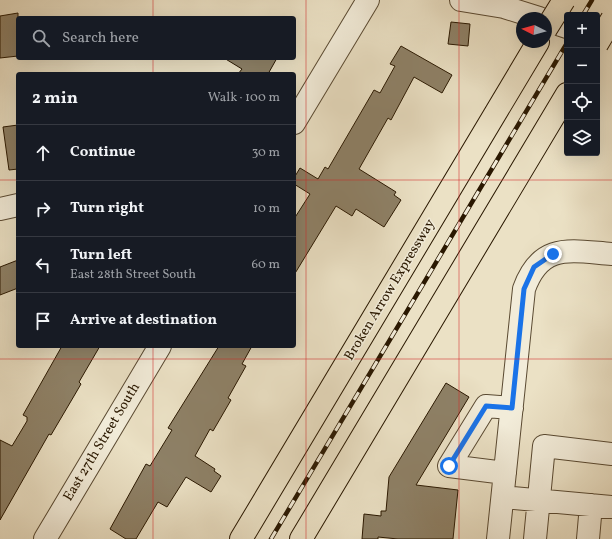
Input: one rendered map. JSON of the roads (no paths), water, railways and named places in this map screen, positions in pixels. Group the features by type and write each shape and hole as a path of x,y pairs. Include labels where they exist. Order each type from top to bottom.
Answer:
{"highway":[{"path":"552,19 564,0"},
{"path":"600,39 612,19"},
{"name":"Broken Arrow Expressway","path":"241,539 534,48"},
{"path":"301,539 564,99"}],"street":[{"path":"296,120 368,0"},
{"path":"462,0 504,7 520,12"},
{"path":"552,22 564,26"},
{"path":"600,37 612,41"},
{"path":"0,209 16,205"},
{"path":"498,539 524,289 534,267 553,254 564,251 612,254"},
{"name":"East 27th Street South","path":"45,539 159,348"},
{"path":"505,473 449,466 486,406 512,408"},
{"path":"535,539 544,446 612,454"},
{"path":"503,496 602,506 588,539"}],"railway":[{"path":"585,12 592,0"},
{"path":"271,539 564,48"}]}
